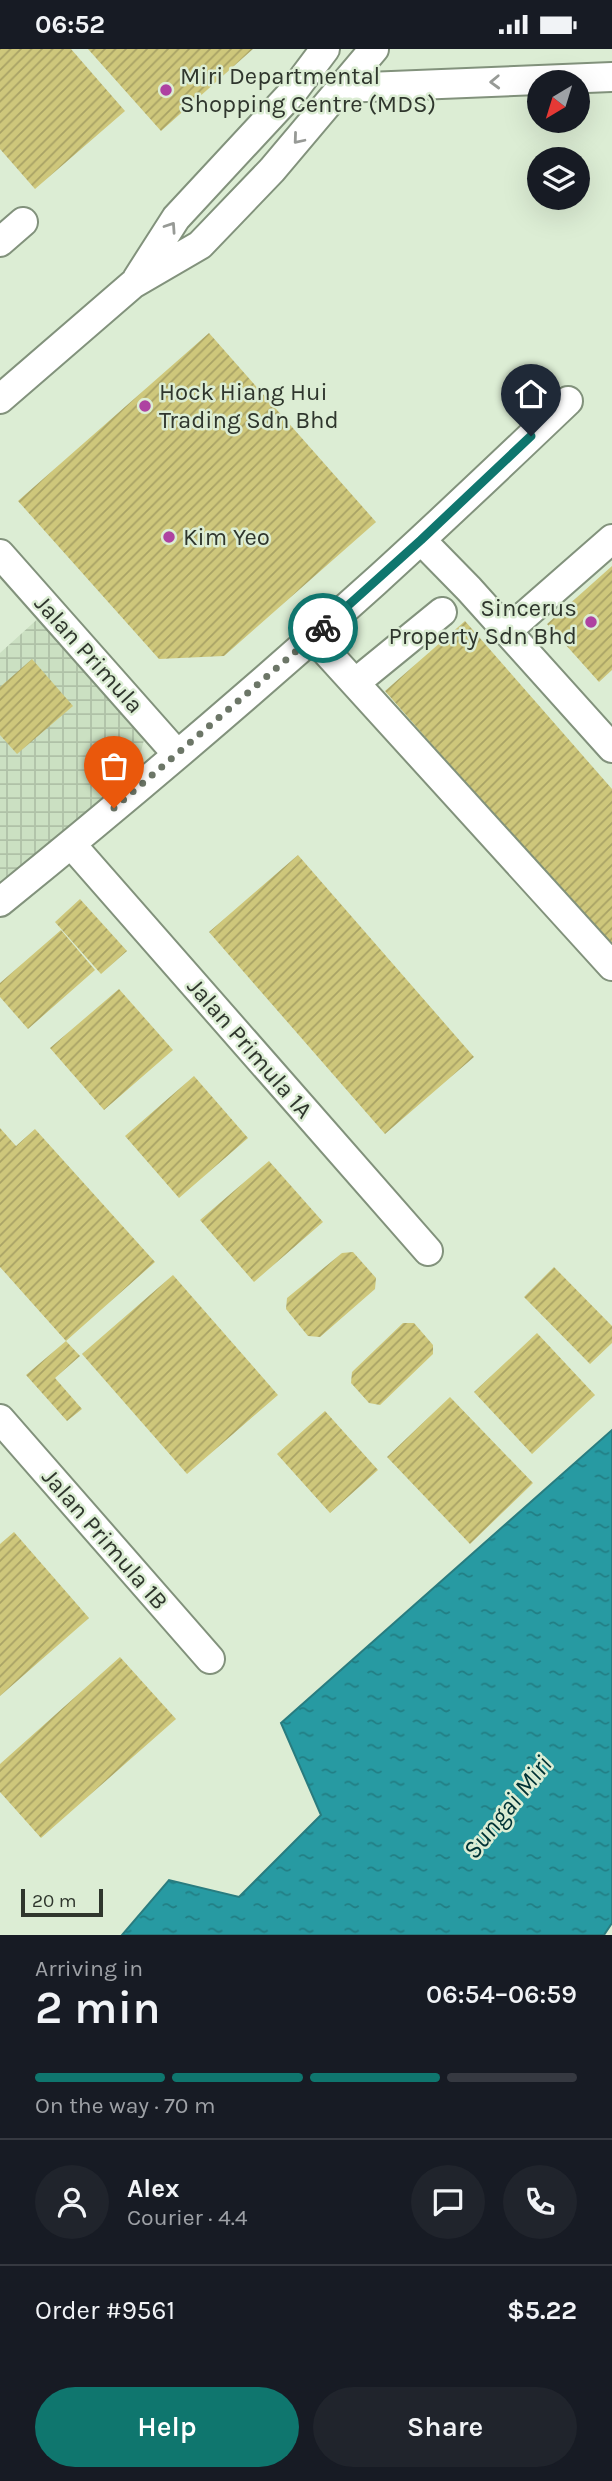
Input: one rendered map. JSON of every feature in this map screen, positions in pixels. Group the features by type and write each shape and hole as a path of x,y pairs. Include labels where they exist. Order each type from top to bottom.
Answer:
{"street":[{"path":"133,284 176,219 292,93 325,49"},
{"path":"0,399 133,284 200,245 272,170 374,49"},
{"path":"342,88 612,77"},
{"path":"0,242 23,222"},
{"path":"0,902 313,637 421,540 568,401"},
{"path":"507,631 612,539"},
{"path":"421,540 612,748"},
{"name":"Jalan Primula","path":"0,554 177,754"},
{"path":"355,683 442,613"},
{"path":"313,637 612,967"},
{"name":"Jalan Primula 1A","path":"71,844 428,1251"},
{"name":"Jalan Primula 1B","path":"0,1419 210,1659"}],"shaded area":[{"path":"42,615 147,729 137,766 0,890 0,653"}],"water":[{"name":"Sungai Miri","path":"612,1430 612,1923 604,1935 122,1935 169,1880 239,1897 321,1815 281,1723"}],"building":[{"path":"0,49 71,49 125,111 35,189 0,149"},
{"name":"Miri Departmental Shopping Centre (MDS)","path":"88,49 253,49 161,131"},
{"name":"Kim Yeo","path":"209,333 376,522 224,656 159,659 18,501"},
{"path":"612,566 612,670 599,682 547,624"},
{"path":"465,621 612,789 612,950 385,691"},
{"path":"32,659 73,706 17,754 0,735 0,687"},
{"path":"298,855 474,1057 385,1134 209,932"},
{"path":"80,899 127,951 101,974 55,922"},
{"path":"61,930 95,970 28,1029 0,997 0,983"},
{"path":"119,989 173,1050 104,1110 50,1048"},
{"path":"194,1076 248,1138 179,1198 125,1136"},
{"path":"0,1128 16,1146 35,1129 155,1262 66,1341 0,1267"},
{"path":"269,1161 323,1222 254,1282 200,1220"},
{"path":"353,1252 376,1278 375,1289 320,1337 308,1336 286,1309 287,1298 342,1253"},
{"path":"554,1267 612,1326 612,1343 590,1364 524,1297"},
{"path":"173,1275 278,1395 187,1474 82,1354"},
{"path":"403,1323 414,1323 433,1345 433,1354 380,1405 369,1403 351,1383 352,1372"},
{"path":"537,1333 595,1395 532,1454 474,1392"},
{"path":"66,1341 80,1356 55,1378 82,1409 67,1421 26,1375"},
{"path":"450,1397 533,1483 470,1544 387,1457"},
{"path":"325,1411 378,1470 330,1513 277,1454"},
{"path":"14,1532 89,1618 0,1696 0,1544"},
{"path":"120,1657 176,1719 41,1838 0,1792 0,1764"}],"way so far":[{"path":"114,808 323,628"}],"place":[{"name":"Miri Departmental Shopping Centre (MDS)","path":"166,90"},
{"name":"Hock Hiang Hui Trading Sdn Bhd","path":"145,406"},
{"name":"Kim Yeo","path":"169,537"},
{"name":"Sincerus Property Sdn Bhd","path":"591,622"}],"route":[{"path":"323,628 531,436"}]}
